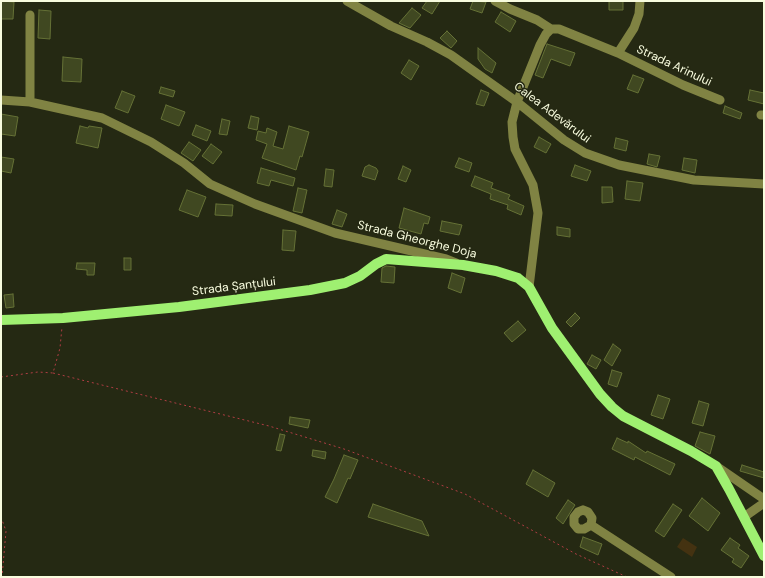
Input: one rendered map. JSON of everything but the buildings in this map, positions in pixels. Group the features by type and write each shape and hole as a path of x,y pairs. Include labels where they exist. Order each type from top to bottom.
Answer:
{"main road":[{"name":"Strada Șanțului","path":"1,320 63,318 179,307 310,290 345,283 360,276 376,264 386,260 463,265"},
{"name":"Strada Gheorghe Doja","path":"463,265 496,271 518,278 529,287 552,328 600,394 612,407 623,416 691,451 716,466"},
{"path":"716,466 764,556"}],"street":[{"name":"Calea Adevărului","path":"348,1 391,26 427,42 451,55 517,102 564,140 585,153 619,166 694,180 764,184"},
{"name":"Strada Arinului","path":"495,1 537,20 552,29 559,29 618,53 684,85 720,100"},
{"name":"Strada Arinului","path":"618,53 634,28 639,14 640,1"},
{"path":"30,15 30,102"},
{"path":"529,287 538,213 533,184 515,150 512,122 517,102 540,45 546,34 552,29"},
{"name":"Strada Gheorghe Doja","path":"1,100 30,102 102,118 151,142 184,163 210,184 255,204 335,233 446,259 463,265"},
{"name":"Strada Gheorghe Doja","path":"716,466 764,499"},
{"path":"744,517 764,503"},
{"path":"591,525 671,577"}],"path":[{"path":"53,373 60,348 63,318"},
{"path":"1,378 38,372 53,373 269,426 344,449 465,494 576,554 628,577"},
{"path":"1,517 6,530 2,577"}],"shaded area":[{"path":"683,538 697,547 692,557 677,547"}]}
